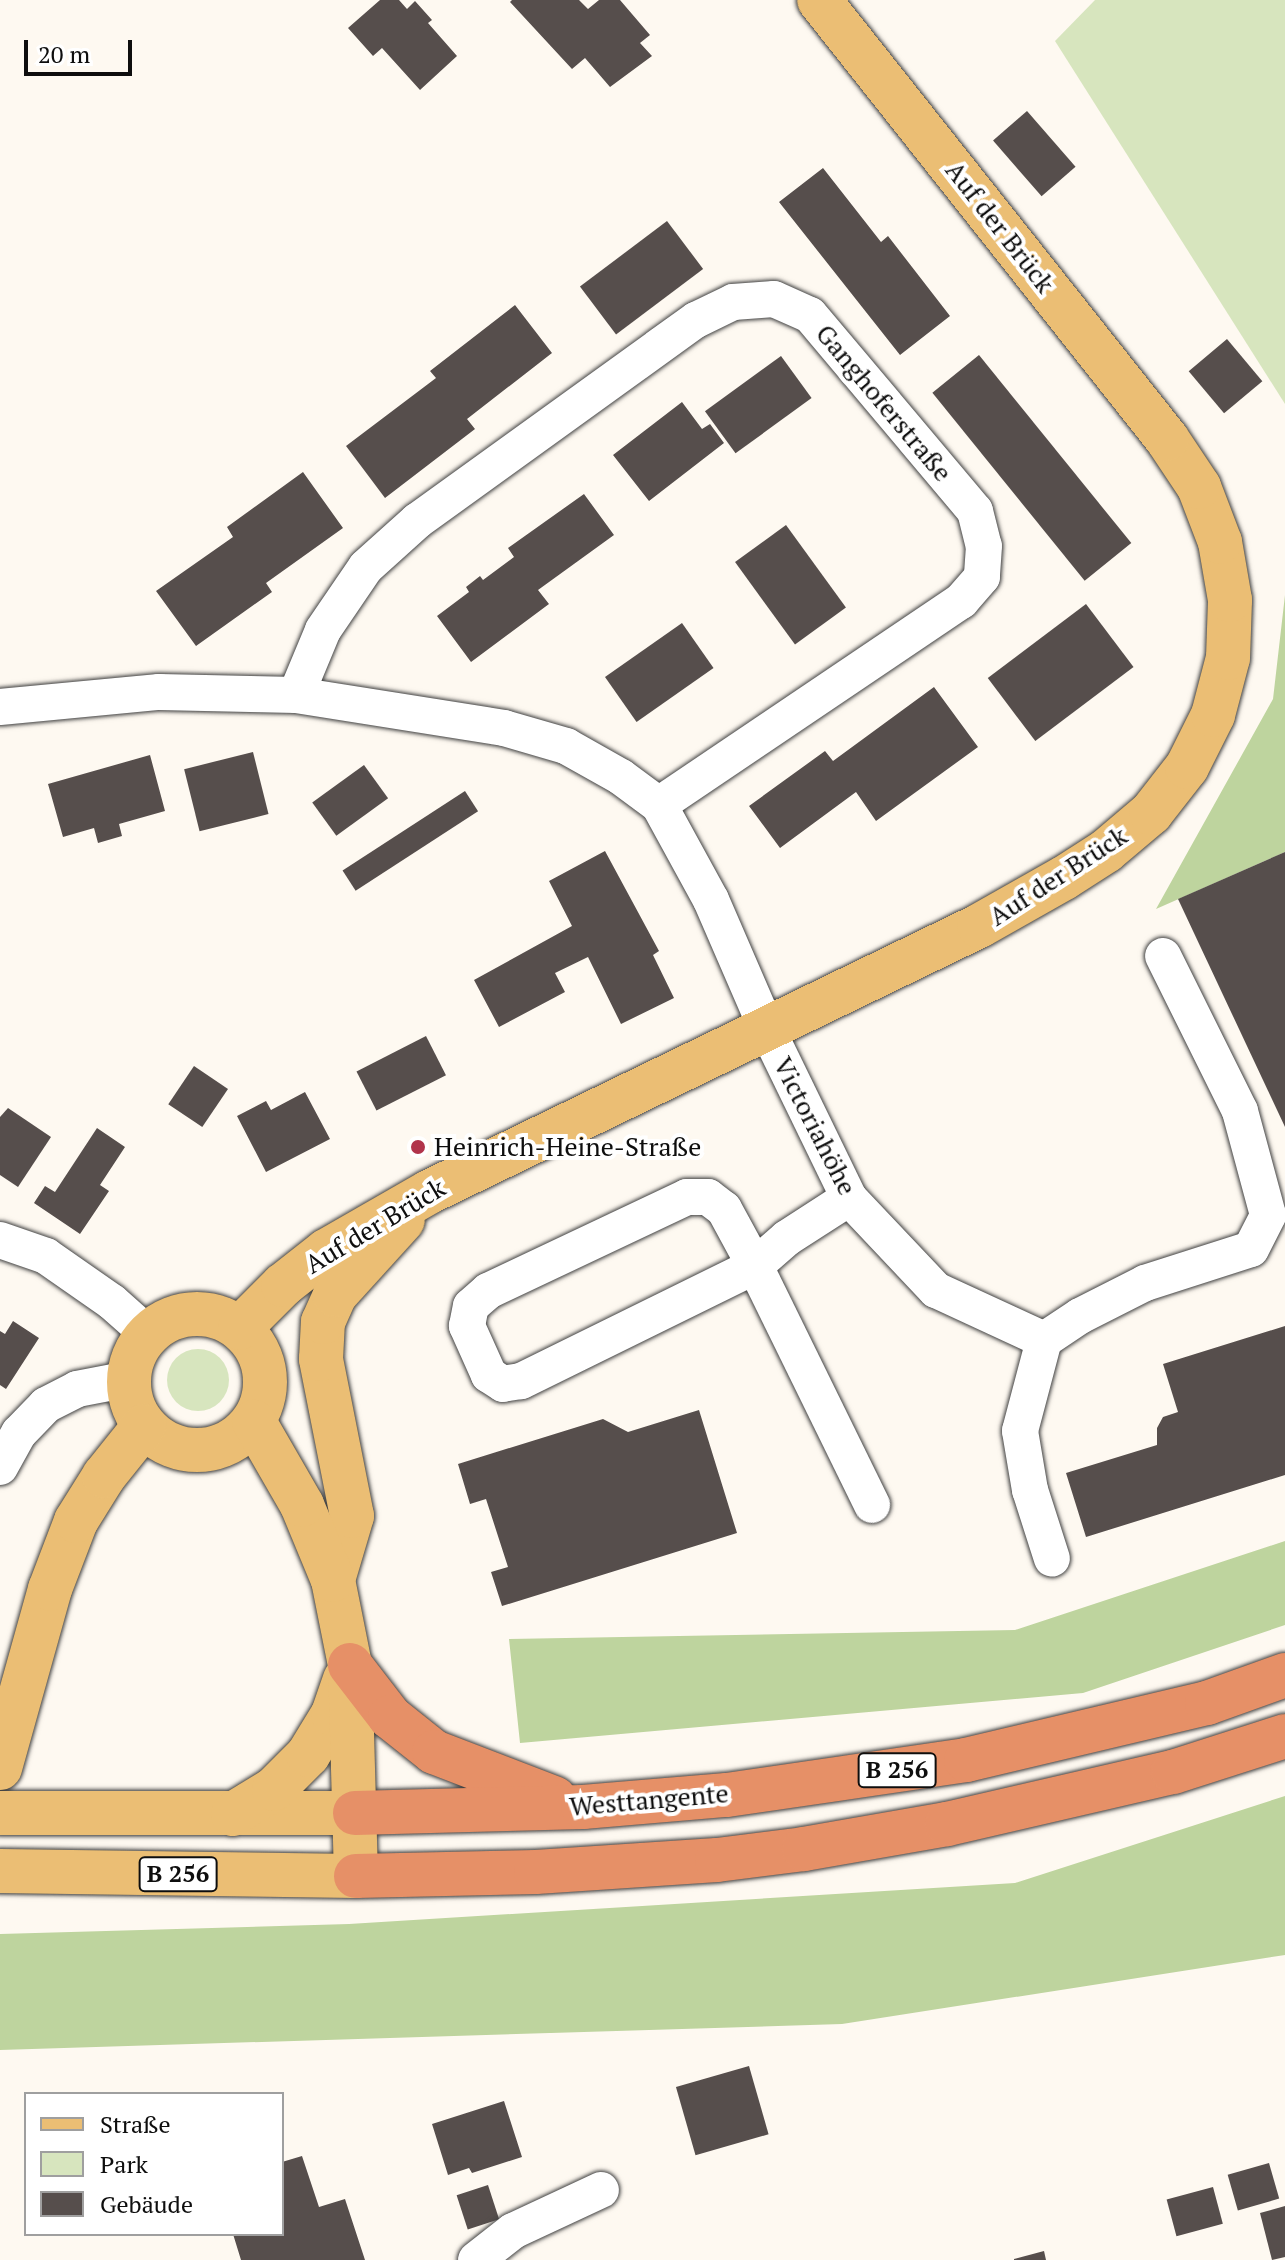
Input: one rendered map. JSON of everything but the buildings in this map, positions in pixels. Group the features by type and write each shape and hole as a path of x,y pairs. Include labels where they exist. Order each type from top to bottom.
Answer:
{"highway":[{"name":"B 256","path":"350,1665 390,1717 434,1752 504,1781 583,1807"},
{"name":"Westtangente","path":"355,1813 583,1807 727,1795 966,1760 1207,1703 1285,1675"},
{"name":"B 256","path":"356,1876 536,1872 717,1860 804,1849 947,1824 1173,1772 1285,1736"}],"main road":[{"name":"Auf der Brück","path":"240,1328 283,1285 326,1251 429,1192 979,926 1106,851 1151,813 1187,767 1213,715 1228,658 1230,600 1220,542 1199,487 1167,439 819,0"},
{"name":"B 256","path":"333,1580 352,1516 321,1359 323,1322 335,1295 429,1192"},
{"path":"196,1314 219,1317 240,1328 257,1347 266,1372 265,1399 254,1422 235,1440 212,1449 187,1450 163,1442 144,1426 130,1396 129,1379 136,1352 148,1334 174,1318 196,1314"},
{"name":"B 256","path":"0,1871 356,1876 350,1665 333,1580 302,1505 254,1422"},
{"path":"0,1768 50,1589 76,1521 104,1476 144,1426"},
{"path":"233,1814 274,1789 308,1755 333,1714 350,1665"},
{"name":"Westtangente","path":"0,1813 355,1813"}],"street":[{"name":"Ganghoferstraße","path":"296,695 323,630 366,567 417,521 696,320 733,302 774,299 810,315 975,511 984,546 982,577 961,601 659,805"},
{"path":"0,707 159,692 296,695 504,728 566,746 621,777 659,805 711,900 766,1027"},
{"path":"1052,1559 1030,1490 1020,1431 1044,1340 1080,1316 1145,1283 1251,1249 1268,1215 1240,1111 1163,956"},
{"name":"Victoriahöhe","path":"766,1027 849,1198 936,1290 1044,1340"},
{"path":"849,1198 787,1238 755,1266 521,1381 503,1384 489,1375 467,1326 471,1306 488,1291 687,1197 708,1197 724,1209 755,1266 872,1505"},
{"path":"0,1240 46,1256 112,1302 148,1334"},
{"path":"0,1467 19,1433 46,1405 77,1389 129,1379"},
{"path":"476,2260 513,2231 601,2190"}],"green space":[{"path":"1095,0 1285,0 1285,404 1055,41"},
{"path":"1285,595 1285,852 1156,909 1273,699"},
{"path":"198,1349 220,1358 229,1380 220,1402 198,1411 176,1402 167,1380 176,1358"},
{"path":"1285,1541 1285,1625 1083,1693 520,1743 509,1639 1015,1630"},
{"path":"1285,1796 1285,1955 842,2024 0,2050 0,1934 349,1924 1015,1883"}],"place":[{"name":"Heinrich-Heine-Straße","path":"418,1147"}]}
